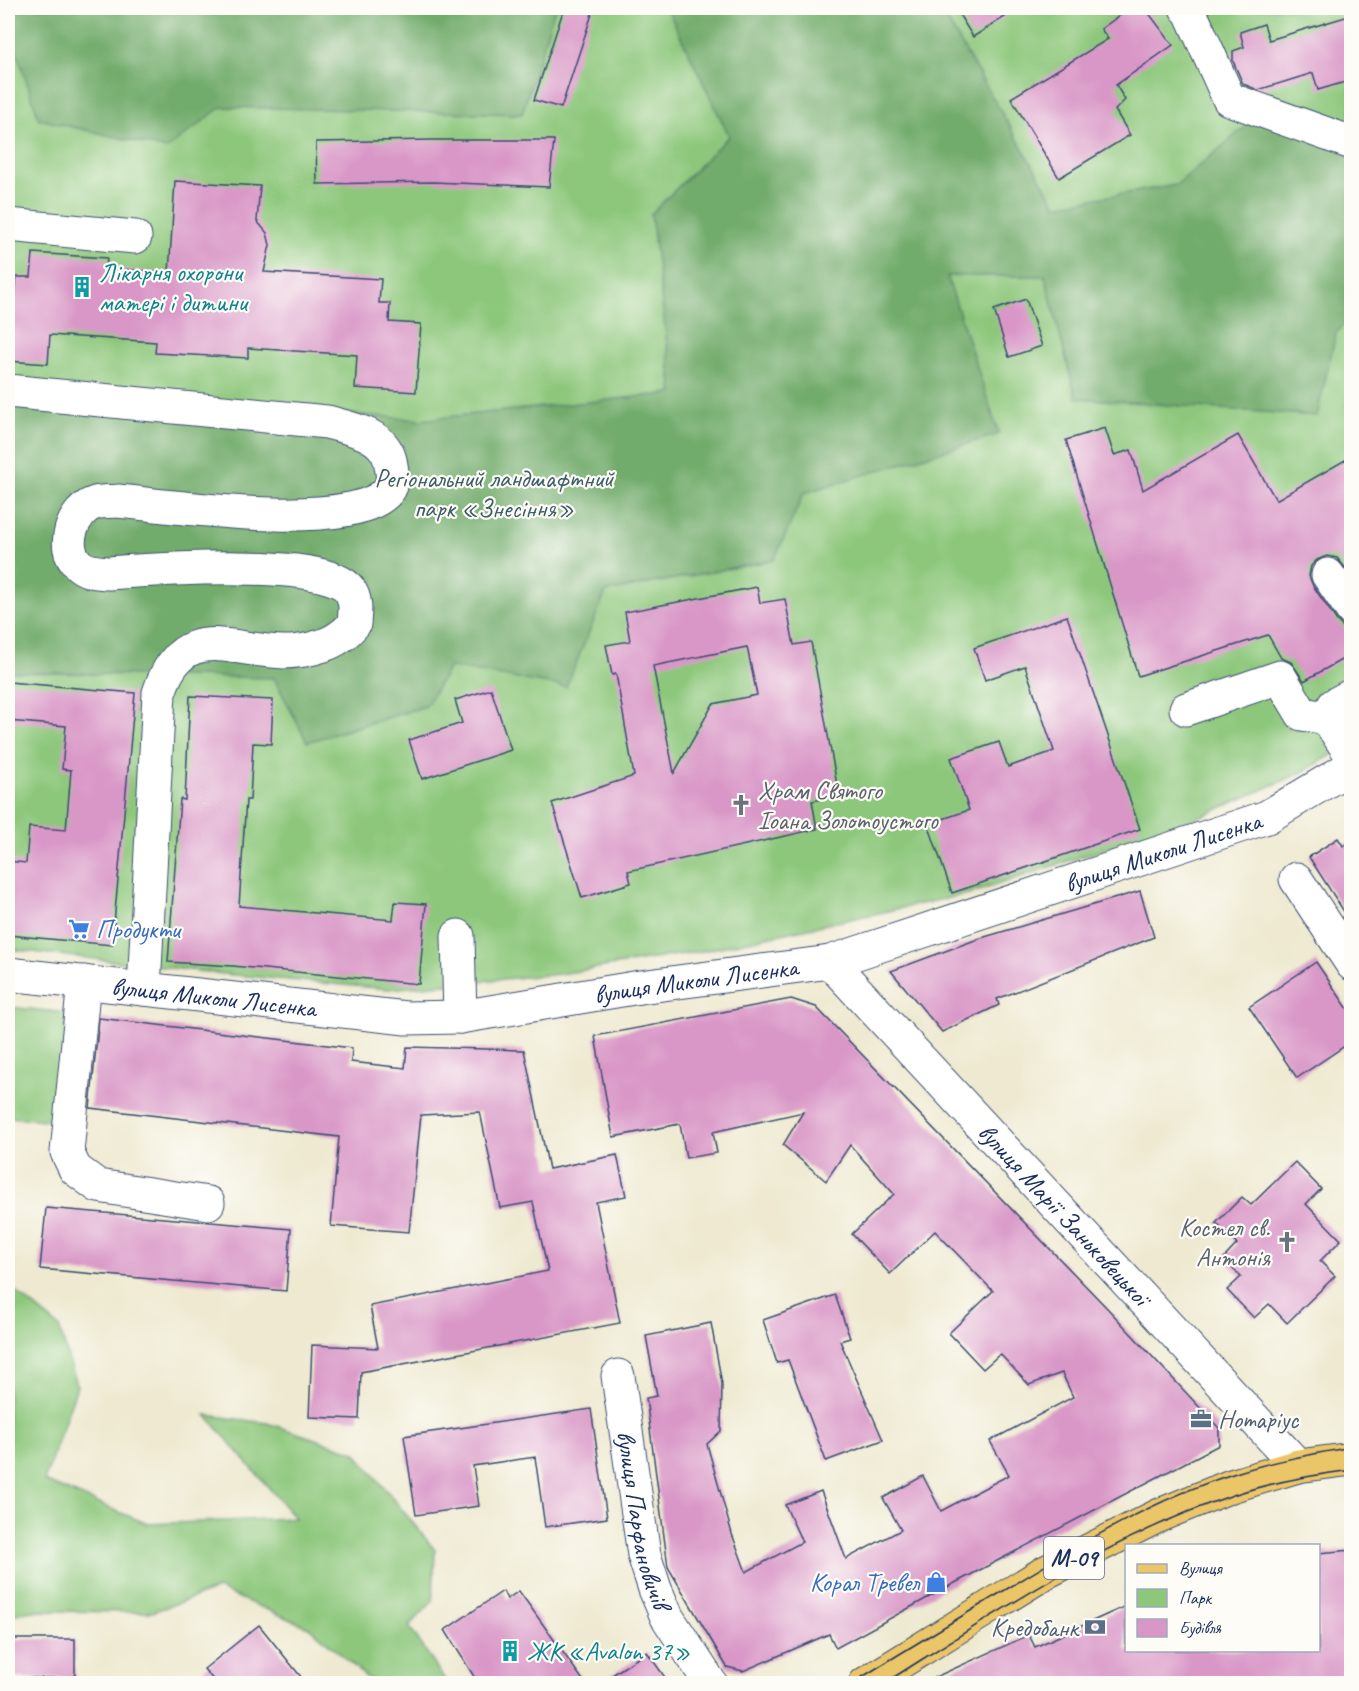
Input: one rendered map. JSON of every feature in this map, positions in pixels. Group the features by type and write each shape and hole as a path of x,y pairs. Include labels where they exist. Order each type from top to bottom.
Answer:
{"main road":[{"name":"М-09","path":"865,1683 1046,1572 1160,1515 1231,1486 1298,1466 1352,1459"}],"street":[{"path":"1186,8 1189,10 1229,99 1352,143"},
{"path":"8,225 135,237"},
{"path":"8,391 327,422 361,432 378,441 389,456 393,473 390,489 377,501 338,512 275,515 118,501 95,503 80,511 72,522 70,547 75,562 86,570 108,573 278,568 333,578 348,588 356,603 354,624 340,637 324,645 285,652 235,645 197,646 183,653 172,664 164,678 159,693 144,989"},
{"path":"1329,575 1352,610"},
{"path":"1186,709 1280,677 1302,714 1327,718 1352,756"},
{"path":"1327,718 1334,705 1352,695"},
{"name":"вулиця Миколи Лисенка","path":"8,974 406,1018 460,1017 640,987 830,962 1267,817 1352,766"},
{"path":"1296,879 1352,964"},
{"path":"458,936 460,1017"},
{"name":"вулиця Марії Заньковецької","path":"830,962 1298,1466"},
{"path":"84,982 67,1152 75,1169 98,1186 208,1203"},
{"name":"вулиця Парфановичів","path":"618,1376 644,1554 667,1617 711,1683"}],"green space":[{"name":"Регіональний ландшафтний парк «Знесіння»","path":"8,8 1351,8 1351,744 1301,773 1195,819 972,893 702,951 560,974 388,989 224,974 8,949"},
{"path":"8,8 555,8 522,114 221,107 167,149 39,119 8,26"},
{"path":"667,8 940,8 1056,205 1176,185 1257,117 1351,151 1351,317 1336,333 1317,416 1076,398 1045,276 947,276 999,434 804,493 774,560 606,592 566,687 449,667 426,706 307,742 274,678 8,672 8,382 420,420 673,393 651,214 729,136"},
{"path":"8,1007 68,1013 58,1121 8,1117"},
{"path":"8,1285 59,1327 77,1386 44,1481 148,1524 295,1518 206,1415 267,1423 355,1452 435,1550 433,1601 409,1626 447,1683 373,1683 311,1628 218,1589 152,1612 33,1611 8,1615"}],"building":[{"path":"564,8 594,8 561,108 534,100"},
{"path":"955,8 1019,8 973,37"},
{"path":"1130,8 1145,8 1173,45 1116,85 1125,100 1115,110 1130,135 1059,178 1011,98 1108,39 1101,29"},
{"path":"1352,15 1352,80 1318,90 1313,73 1258,90 1243,84 1233,61 1233,51 1244,47 1240,32 1264,24 1269,40"},
{"path":"554,140 549,187 433,182 317,184 316,142"},
{"name":"Лікарня охорони матері і дитини","path":"175,181 260,186 257,221 267,233 270,245 264,272 381,279 379,303 390,303 389,322 421,324 416,392 355,388 357,355 248,348 248,358 155,353 156,342 50,335 48,364 8,361 8,296 15,296 16,277 31,277 33,253 107,258 106,268 169,273"},
{"path":"1026,299 1042,346 1009,357 994,310"},
{"path":"1105,428 1114,455 1131,450 1143,490 1238,435 1276,500 1352,456 1352,576 1337,558 1327,556 1317,560 1311,566 1309,576 1313,586 1337,621 1343,627 1352,628 1352,654 1304,681 1291,662 1281,658 1268,635 1138,676 1066,440"},
{"path":"757,587 760,603 785,599 794,645 811,642 839,796 812,801 817,829 628,871 631,883 582,898 552,803 634,776 616,674 612,675 606,645 630,641 625,612","holes":["747,647 757,695 713,704 674,773 653,666"]},
{"path":"1067,616 1140,829 952,893 928,824 969,810 951,758 999,742 1008,767 1054,751 1025,666 985,680 974,648"},
{"path":"8,682 135,693 112,945 8,935 8,861 26,863 29,827 66,830 71,770 62,769 66,726 8,721"},
{"path":"491,689 511,750 422,779 409,740 462,723 455,700"},
{"path":"190,696 273,700 271,744 253,743 250,800 246,800 239,906 393,920 395,902 426,904 419,984 168,962 180,799 185,800"},
{"path":"1338,838 1343,846 1352,840 1352,924 1309,857"},
{"path":"1140,891 1154,937 997,999 999,1005 942,1032 891,971 978,939"},
{"path":"1316,962 1352,1015 1352,1041 1297,1078 1249,1007"},
{"path":"791,999 816,1007 1108,1309 1219,1428 1219,1445 836,1648 829,1634 743,1671 727,1667 668,1567 646,1398 657,1396 646,1336 711,1323 722,1384 721,1431 707,1444 732,1534 746,1572 802,1542 785,1505 821,1491 846,1559 901,1530 883,1498 923,1476 941,1511 1009,1475 990,1441 1073,1397 1062,1373 1029,1385 1000,1354 983,1369 949,1333 993,1291 935,1231 890,1274 852,1234 894,1194 850,1145 826,1181 783,1145 803,1112 713,1132 717,1153 686,1158 680,1124 613,1137 595,1036"},
{"path":"99,1018 352,1048 351,1062 405,1068 407,1047 524,1050 549,1169 617,1155 626,1196 596,1202 620,1323 361,1372 359,1419 309,1417 312,1345 378,1348 370,1306 548,1271 533,1202 500,1208 480,1112 421,1115 409,1232 331,1226 339,1137 90,1108"},
{"name":"Костел св. Антонія","path":"1295,1162 1321,1189 1306,1204 1341,1240 1320,1261 1335,1276 1287,1323 1269,1304 1254,1318 1227,1290 1241,1277 1223,1259 1237,1244 1216,1223 1242,1197 1251,1205"},
{"path":"46,1208 291,1229 286,1291 40,1269"},
{"path":"835,1295 850,1338 840,1341 883,1440 826,1461 788,1360 777,1363 763,1320"},
{"path":"591,1409 607,1518 545,1527 535,1457 473,1466 479,1506 416,1515 404,1436"},
{"path":"1352,1550 1352,1683 922,1683 1029,1635 1035,1647 1125,1606 1125,1652 1320,1652 1320,1553"},
{"name":"ЖК «Avalon 37»","path":"503,1591 507,1599 519,1591 585,1683 478,1683 445,1630"},
{"path":"259,1625 306,1683 216,1683 204,1669"},
{"path":"11,1639 75,1639 75,1678 12,1678"},
{"name":"ЖК «Avalon 37»","path":"647,1652 669,1683 600,1683"}],"tram line":[{"path":"851,1684 1064,1554 1148,1508 1236,1473 1279,1461 1352,1447"},
{"path":"883,1684 1011,1604 1098,1554 1143,1532 1236,1494 1293,1479 1352,1470"}],"place":[{"name":"Лікарня охорони матері і дитини","path":"82,287"},
{"name":"Храм Святого Іоана Золотоустого","path":"741,805"},
{"name":"Продукти","path":"79,929"},
{"name":"Костел св. Антонія","path":"1287,1242"},
{"name":"Нотаріус","path":"1201,1419"},
{"name":"Корал Тревел","path":"936,1582"},
{"name":"Кредобанк","path":"1095,1627"},
{"name":"ЖК «Avalon 37»","path":"510,1651"}]}
